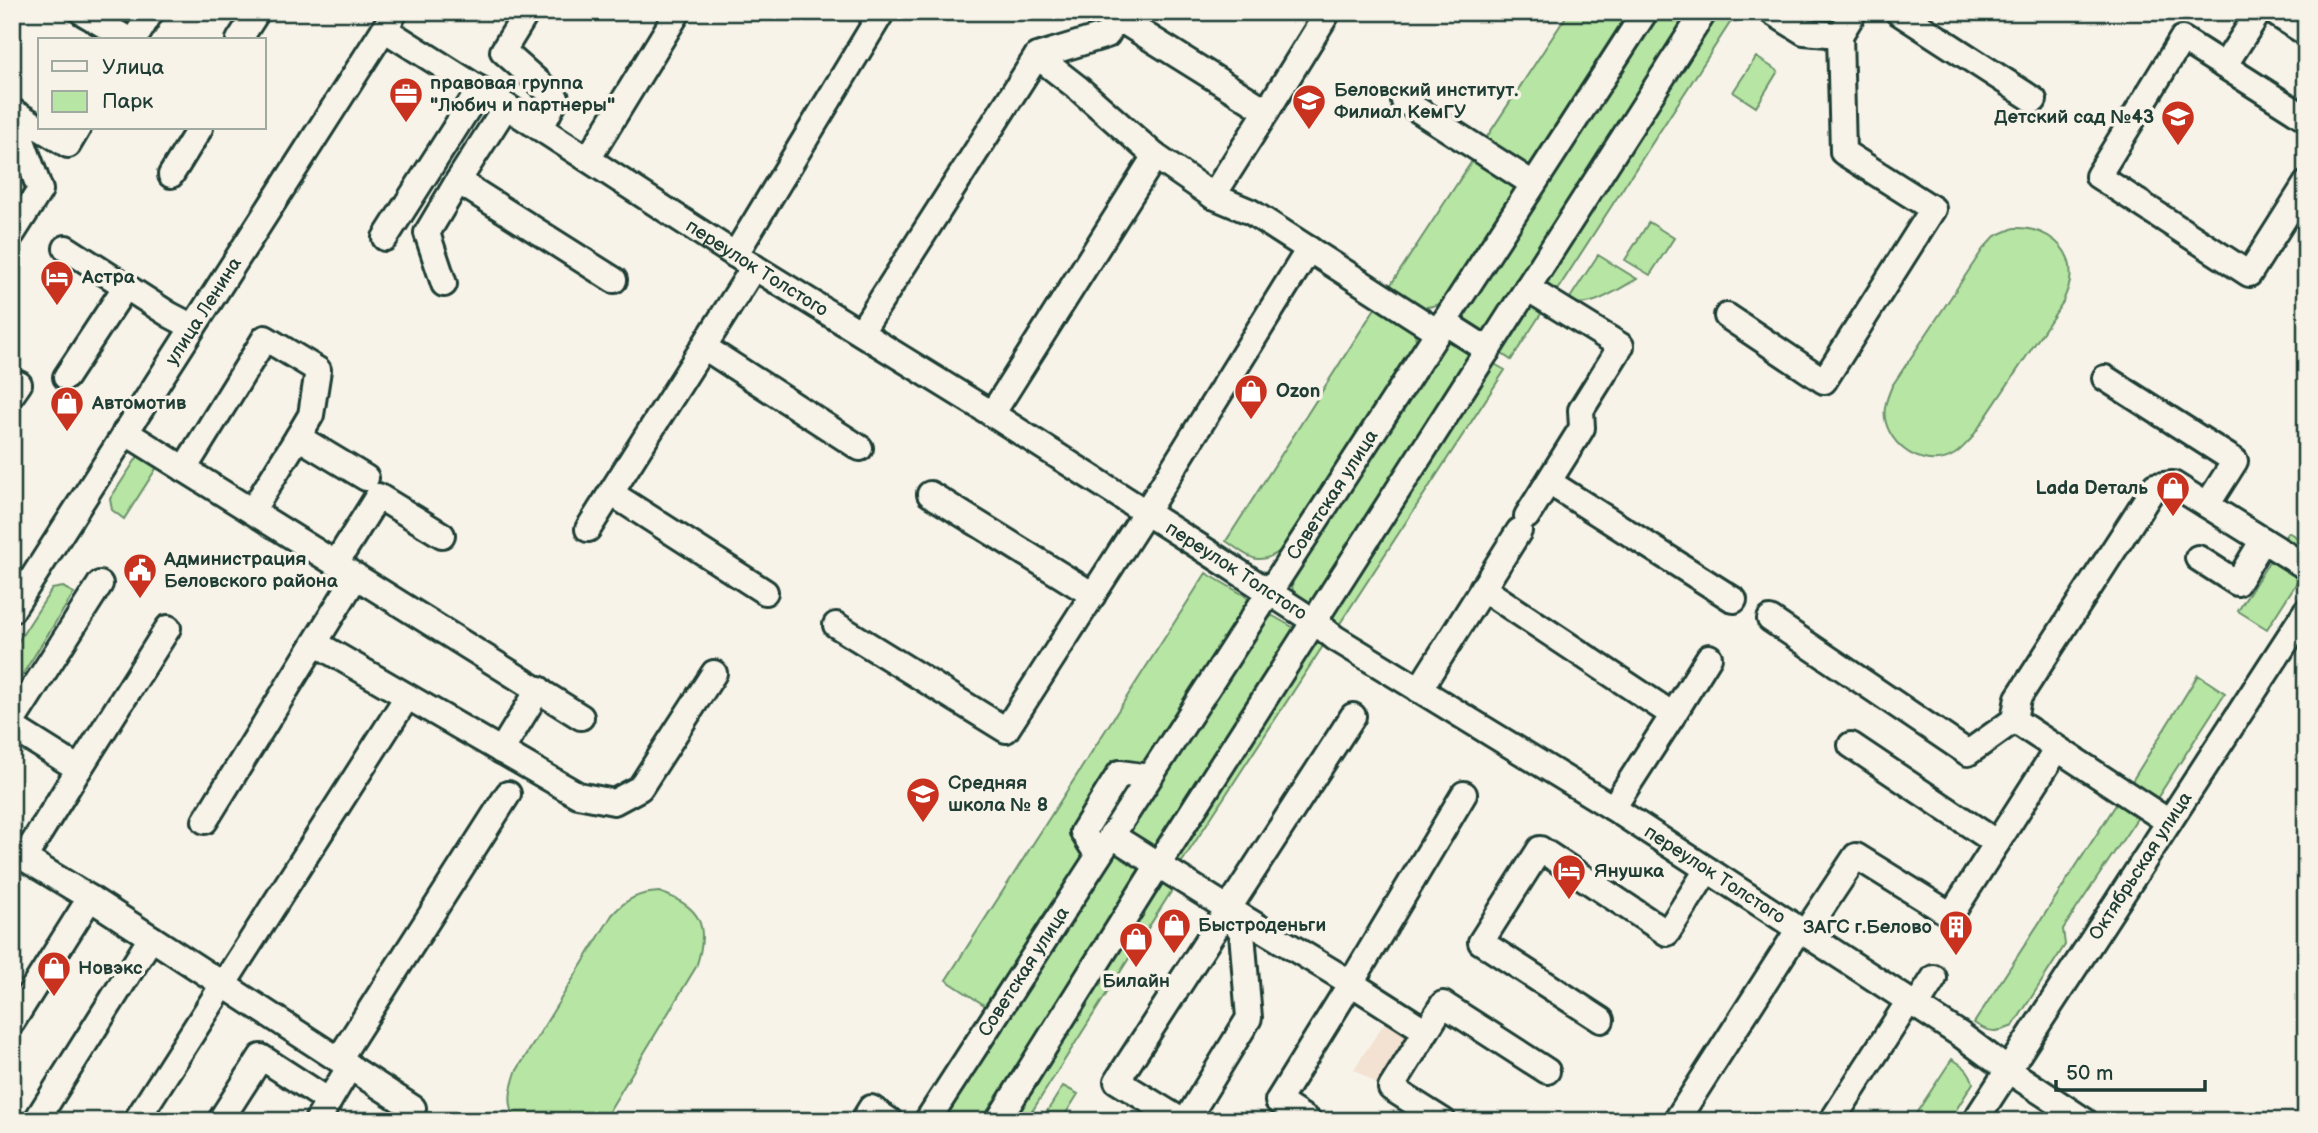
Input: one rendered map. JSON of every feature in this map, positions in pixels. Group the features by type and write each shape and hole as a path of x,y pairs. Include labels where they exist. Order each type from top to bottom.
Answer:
{"street":[{"path":"82,12 128,38"},
{"path":"132,38 151,12"},
{"path":"240,38 257,12"},
{"path":"527,12 503,51 556,98 541,128"},
{"path":"588,159 678,12"},
{"path":"1213,196 1328,12"},
{"name":"Советская улица","path":"927,1121 1646,12"},
{"path":"998,1121 1158,865 1704,12"},
{"path":"1772,12 1804,32 1840,35"},
{"path":"1727,316 1824,381 1933,209 1843,152 1840,35 1854,12"},
{"path":"1898,12 2034,100"},
{"path":"2224,66 2259,12"},
{"path":"2273,12 2306,33"},
{"path":"588,529 704,347 745,261 875,15"},
{"path":"861,332 1037,56 1107,35 1119,15 1267,111"},
{"name":"переулок Толстого","path":"389,21 506,106 745,261 992,414 1315,622 1335,638 1613,808 1913,1003 2085,1121"},
{"name":"улица Ленина","path":"12,610 389,21"},
{"path":"2306,118 2182,39 2098,176 2249,274 2306,184"},
{"path":"1037,56 1155,156 1213,196 1251,212 1441,327 1488,350"},
{"path":"385,239 480,89"},
{"path":"1404,101 1533,184"},
{"path":"444,284 426,233 506,106"},
{"path":"12,112 38,127"},
{"path":"12,112 40,190 12,234"},
{"path":"43,130 68,145 77,130"},
{"path":"171,175 200,130"},
{"path":"992,414 1155,156"},
{"path":"458,181 614,280"},
{"path":"66,248 193,327"},
{"path":"836,625 1006,730 1146,513 1309,249"},
{"path":"66,377 126,286"},
{"path":"1419,690 1582,428 1581,410 1621,346 1527,288"},
{"path":"184,469 265,338 318,370 310,415 252,511"},
{"path":"704,347 860,448"},
{"path":"2105,378 2235,461 2207,505"},
{"path":"125,432 582,717"},
{"path":"298,437 366,478"},
{"path":"1549,482 1734,600"},
{"path":"1770,619 1968,753 2014,720 2018,698 2155,486 2173,484 2306,567"},
{"path":"611,493 765,592"},
{"path":"930,494 1093,595"},
{"path":"205,821 315,643 378,496 442,535"},
{"path":"2198,558 2237,583 2263,540"},
{"path":"79,769 12,724 100,584"},
{"path":"1482,588 1673,715"},
{"name":"Октябрьская улица","path":"1975,1121 2306,611"},
{"path":"168,628 24,858 414,1108 405,1121"},
{"path":"315,643 578,795 614,802 640,788 714,673"},
{"path":"1613,808 1709,657"},
{"path":"500,751 539,689"},
{"path":"136,1121 407,697"},
{"path":"1227,908 1241,933 1249,1018 1184,1121 1117,1081 1227,908 1353,716"},
{"path":"2014,720 2169,822"},
{"path":"1851,746 1997,844"},
{"path":"1675,1121 1802,931 1856,856 1951,915 2057,749"},
{"path":"220,1121 261,1057 323,1111 345,1063 508,794"},
{"path":"1309,1121 1278,1101 1464,794"},
{"path":"1105,846 1158,865 1426,1031"},
{"path":"1601,1020 1481,942 1540,849 1667,933 1707,870"},
{"path":"12,1022 90,898"},
{"path":"36,1121 151,938"},
{"path":"1832,1121 1913,1003 1934,978"},
{"path":"1443,1121 1391,1088 1443,1004 1547,1071"},
{"path":"863,1121 871,1108 890,1121"}],"shaded area":[{"path":"1385,1022 1407,1037 1377,1084 1354,1069"}],"green space":[{"path":"1569,12 1628,12 1526,170 1483,143"},
{"path":"1657,12 1695,12 1314,607 1294,595 1294,575"},
{"path":"1711,12 1737,12 1554,295 1538,286"},
{"path":"1756,57 1778,71 1756,107 1733,92"},
{"path":"1472,161 1516,186 1441,303 1425,307 1413,305 1388,289"},
{"path":"1649,222 1674,238 1650,275 1625,260"},
{"path":"2014,228 2046,235 2055,241 2068,258 2069,284 2063,302 1971,439 1955,454 1945,459 1924,459 1914,455 1896,442 1886,423 1885,409 1892,386 1983,249 1995,236"},
{"path":"1598,255 1637,279 1594,301 1568,301"},
{"path":"1381,299 1414,325 1416,341 1280,551 1264,559 1246,555 1226,541"},
{"path":"1528,303 1546,306 1511,360 1496,350"},
{"path":"1489,361 1505,370 1339,625 1333,620 1332,614"},
{"path":"140,453 159,464 124,519 112,510 110,499"},
{"path":"2288,532 2306,543 2306,568 2267,629 2238,611"},
{"path":"1206,573 1247,597 1251,605 1143,774 1118,766 1089,858 992,1010 946,980"},
{"path":"63,587 74,593 12,691 12,651 52,589"},
{"path":"1273,616 1296,629 1161,849 1151,851 1131,839 1128,828 1264,618"},
{"path":"1312,638 1323,646 1180,865 1168,858"},
{"path":"2198,675 2225,693 2154,803 2129,786"},
{"path":"2121,797 2142,811 2063,929 2065,945 2013,1026 1993,1031 1974,1023"},
{"path":"1120,852 1141,864 1143,874 988,1121 938,1121 1110,853"},
{"path":"1162,880 1174,887 1026,1121 1010,1121"},
{"path":"659,892 693,911 702,929 700,953 696,967 603,1121 516,1121 510,1096 516,1072 612,915 633,898"},
{"path":"1952,1059 1968,1071 1973,1083 1949,1121 1911,1121"},
{"path":"1063,1086 1078,1094 1061,1121 1041,1121"}],"place":[{"name":"правовая группа \"Любич и партнеры\"","path":"406,124"},
{"name":"Беловский институт. Филиал КемГУ","path":"1309,131"},
{"name":"Детский сад №43","path":"2178,147"},
{"name":"Астра","path":"57,307"},
{"name":"Ozon","path":"1251,421"},
{"name":"Автомотив","path":"67,433"},
{"name":"Lada Dеталь","path":"2173,518"},
{"name":"Администрация Беловского района","path":"140,600"},
{"name":"Средняя школа № 8","path":"923,824"},
{"name":"Янушка","path":"1569,901"},
{"name":"Быстроденьги","path":"1174,955"},
{"name":"ЗАГС г.Белово","path":"1956,957"},
{"name":"Билайн","path":"1136,969"},
{"name":"Новэкс","path":"54,998"}]}
